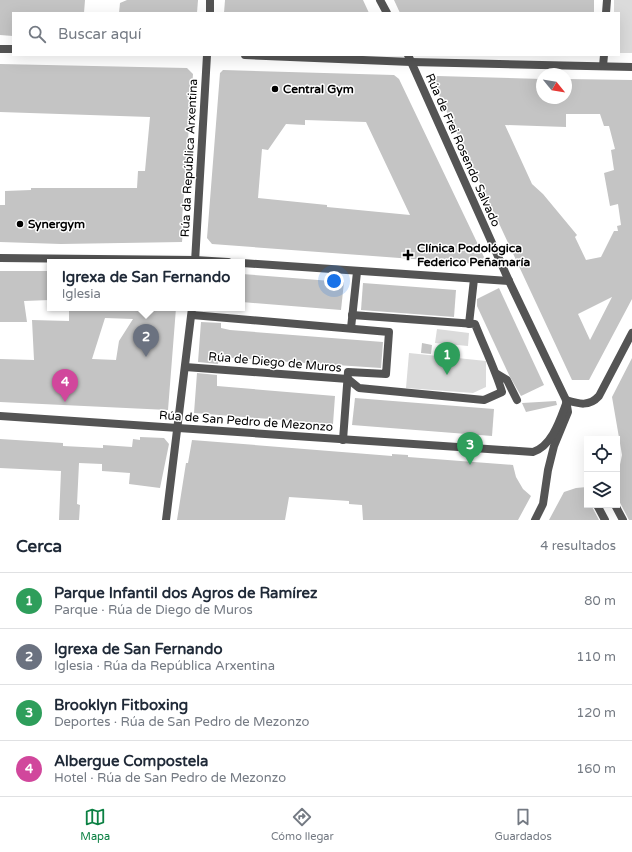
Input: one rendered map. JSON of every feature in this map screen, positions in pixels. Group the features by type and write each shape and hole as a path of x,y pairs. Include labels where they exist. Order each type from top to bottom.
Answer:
{"street":[{"path":"210,0 210,12"},
{"path":"380,0 386,12"},
{"path":"606,12 607,0"},
{"path":"0,49 12,49"},
{"name":"Rúa da República Arxentina","path":"195,259 207,56"},
{"path":"300,56 409,58 632,67"},
{"path":"603,66 604,56"},
{"name":"Rúa de Frei Rosendo Salvado","path":"409,58 509,281 560,384 566,402"},
{"path":"0,258 65,259"},
{"path":"245,263 356,272 509,281"},
{"path":"351,328 356,272"},
{"path":"469,324 474,279"},
{"path":"166,520 192,312 389,332 386,374 348,372 343,440"},
{"path":"352,314 475,324 490,363 497,374 507,380 517,400"},
{"path":"535,520 543,504 548,470 554,446 568,412 566,402 590,404 596,400 602,393 632,333"},
{"name":"Rúa de Diego de Muros","path":"185,366 348,379 359,388 484,400 502,392 497,374"},
{"name":"Rúa de San Pedro de Mezonzo","path":"0,416 520,452 538,451 544,446 552,435 566,402"},
{"path":"599,508 605,520"},
{"path":"617,508 623,520"}],"shaded area":[{"path":"614,0 632,0 632,53 620,53 620,12 614,12"},
{"path":"437,329 469,333 468,346 435,343"},
{"path":"409,353 486,361 486,387 473,393 406,388"}],"building":[{"path":"0,0 85,0 84,12 12,12 12,36 0,35"},
{"path":"127,0 198,0 197,12 119,12 120,3"},
{"path":"225,0 363,0 369,12 224,12"},
{"path":"394,0 594,0 594,12 400,12"},
{"path":"0,64 187,68 193,74 182,219 184,219 182,242 61,244 0,242 0,205 5,205 5,191 31,190 31,188 137,188 138,171 145,171 150,117 0,112"},
{"path":"223,70 394,75 399,79 484,257 480,264 212,244 207,238 220,73","holes":["305,120 366,122 410,215 327,207 327,205 258,198 262,149 268,150 286,124 305,125"]},
{"path":"437,76 536,79 536,104 572,104 572,79 632,80 632,299 589,380 572,380 433,82","holes":["566,114 600,114 604,126 609,126 615,149 611,150 614,170 604,173 610,206 618,204 621,225 617,226 618,231 614,231 601,257 586,260 575,237 577,235 543,194 532,184 505,125 566,127","612,297 590,340 578,314"]},
{"path":"0,271 47,271 47,300 24,301 27,322 0,322"},
{"path":"245,274 344,282 341,310 245,302"},
{"path":"363,283 456,290 454,317 361,310"},
{"path":"499,288 544,385 521,396 509,375 477,306 477,299"},
{"path":"69,311 176,311 168,410 0,402 0,359 34,360 32,320 69,321","holes":["105,318 133,319 119,341 116,360 92,359"]},
{"path":"201,322 221,323 221,328 230,330 383,342 381,368 219,357 218,364 198,362"},
{"path":"422,343 432,345 431,354 421,353"},
{"path":"632,358 632,520 629,520 620,503 620,465 622,455 620,436 619,436 612,397"},
{"path":"197,373 217,375 217,386 335,396 333,424 194,413"},
{"path":"355,398 494,409 492,436 352,425"},
{"path":"556,401 557,405 526,412 522,403"},
{"path":"140,437 164,438 169,444 160,488 129,484 130,473 102,471 102,464 79,463 77,504 80,505 79,520 59,520 61,471 0,468 0,439 63,443 63,446 103,448 103,445 132,447 133,439 140,440"},
{"path":"192,440 392,456 392,454 408,455 408,457 513,465 516,477 523,489 531,496 518,520 363,520 362,505 349,504 349,501 289,497 285,520 177,520 186,463 188,463"},
{"path":"584,487 584,508 593,508 599,520 549,520 564,492"}],"place":[{"name":"Central Gym","path":"275,89"},
{"name":"Synergym","path":"20,224"},
{"name":"Clínica Podológica Federico Peñamaría","path":"408,255"},
{"name":"Igrexa de San Fernando","path":"146,357"},
{"name":"Parque Infantil dos Agros de Ramírez","path":"447,375"},
{"name":"Albergue Compostela","path":"65,402"},
{"name":"Brooklyn Fitboxing","path":"470,465"}]}
